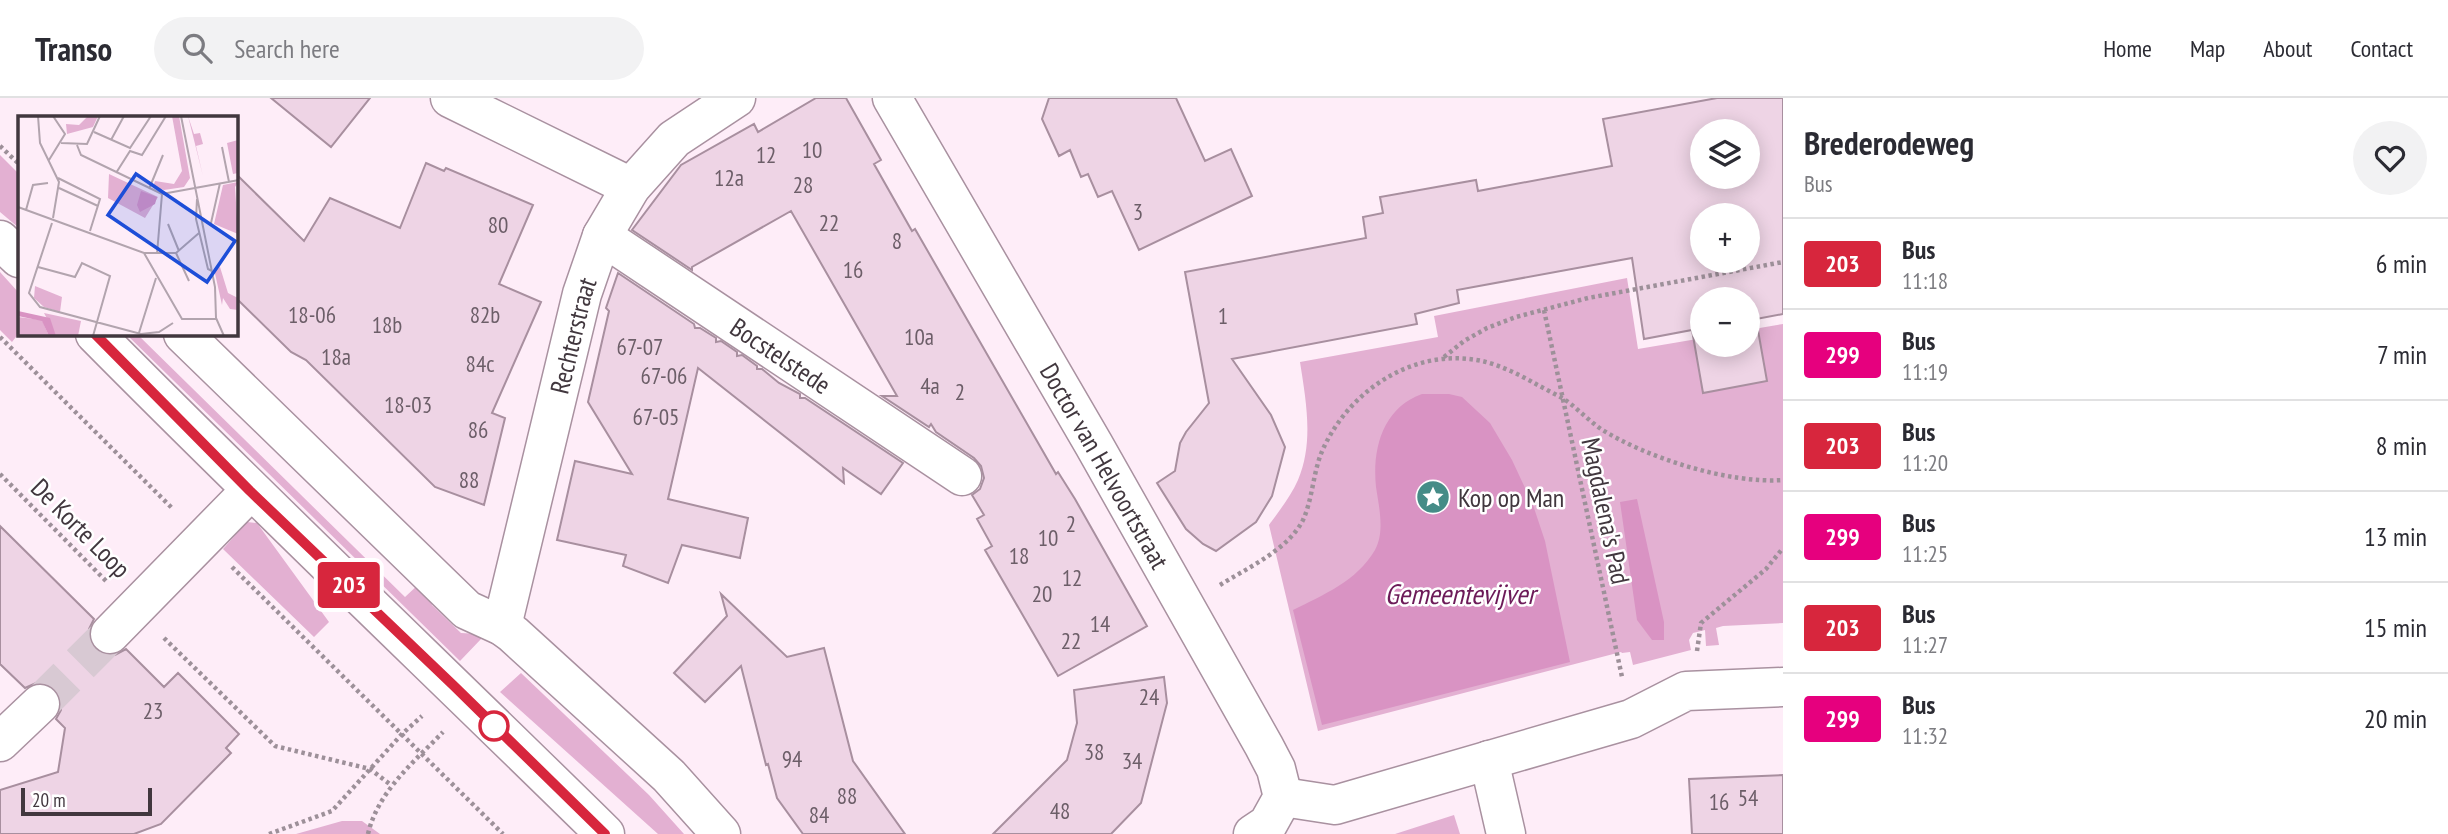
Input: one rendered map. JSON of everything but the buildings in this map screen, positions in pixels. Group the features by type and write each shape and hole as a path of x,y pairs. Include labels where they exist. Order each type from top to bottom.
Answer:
{"street":[{"path":"450,98 631,187"},
{"name":"Rechterstraat","path":"502,626 582,294 602,236 631,187 674,139 736,98"},
{"name":"Doctor van Helvoortstraat","path":"897,107 1025,325 1264,746 1276,769 1283,797"},
{"name":"Bocstelstede","path":"602,236 962,476"},
{"path":"0,240 18,257"},
{"path":"97,336 250,491 605,834"},
{"path":"185,336 467,610 502,626 669,776 721,834"},
{"path":"123,622 250,491"},
{"path":"1253,834 1268,824 1283,797 1335,805 1631,719 1686,691 1783,687"},
{"path":"0,742 40,704"},
{"path":"1489,760 1506,834"}],"path":[{"path":"0,146 18,163"},
{"path":"1443,358 1464,341 1488,328 1544,310 1588,299 1783,262"},
{"name":"Magdalena's Pad","path":"1544,310 1631,719"},
{"path":"0,337 503,834"},
{"path":"1185,606 1285,542 1302,521 1323,449 1346,411 1374,385 1405,368 1443,358 1483,361 1526,379 1563,399 1601,429 1654,456 1708,471 1766,481 1783,480"},
{"name":"De Korte Loop","path":"0,474 123,622 275,746 370,769"},
{"path":"1696,660 1701,623 1766,569 1783,548"},
{"path":"1622,676 1634,673"},
{"path":"269,834 332,811 402,734 453,685"},
{"path":"370,769 391,785"}],"shaded area":[{"path":"0,155 18,173 18,227 0,212"},
{"path":"0,272 18,292 18,334 12,342 0,330"},
{"path":"1627,278 1638,349 1690,340 1690,357 1760,357 1760,328 1783,324 1783,623 1716,628 1719,645 1706,646 1705,630 1693,633 1689,640 1691,650 1633,665 1630,652 1621,652 1318,731 1269,525 1298,480 1306,451 1307,421 1300,362 1438,337 1434,316"},
{"path":"128,336 139,336 405,597 420,583 429,591 432,605 461,633 479,634 482,638 460,661"},
{"path":"247,522 257,523 329,622 314,637 223,549"},
{"path":"521,673 649,795 684,834 658,834 500,692"},
{"path":"1454,815 1460,834 1395,834"},
{"path":"342,821 362,821 380,834 296,834"}],"water":[{"name":"Gemeentevijver","path":"1422,394 1462,397 1490,423 1512,460 1533,505 1545,541 1570,662 1322,725 1293,610 1349,579 1368,561 1375,550 1381,527 1375,472 1379,444 1389,419 1409,400"},
{"path":"1637,499 1664,622 1664,640 1652,640 1637,620 1620,502"}],"tunnel":[{"path":"40,704 110,634"}],"bus line":[{"name":"203","path":"97,336 250,491 605,834"}],"place":[{"name":"Kop op Man","path":"1433,497"}]}
